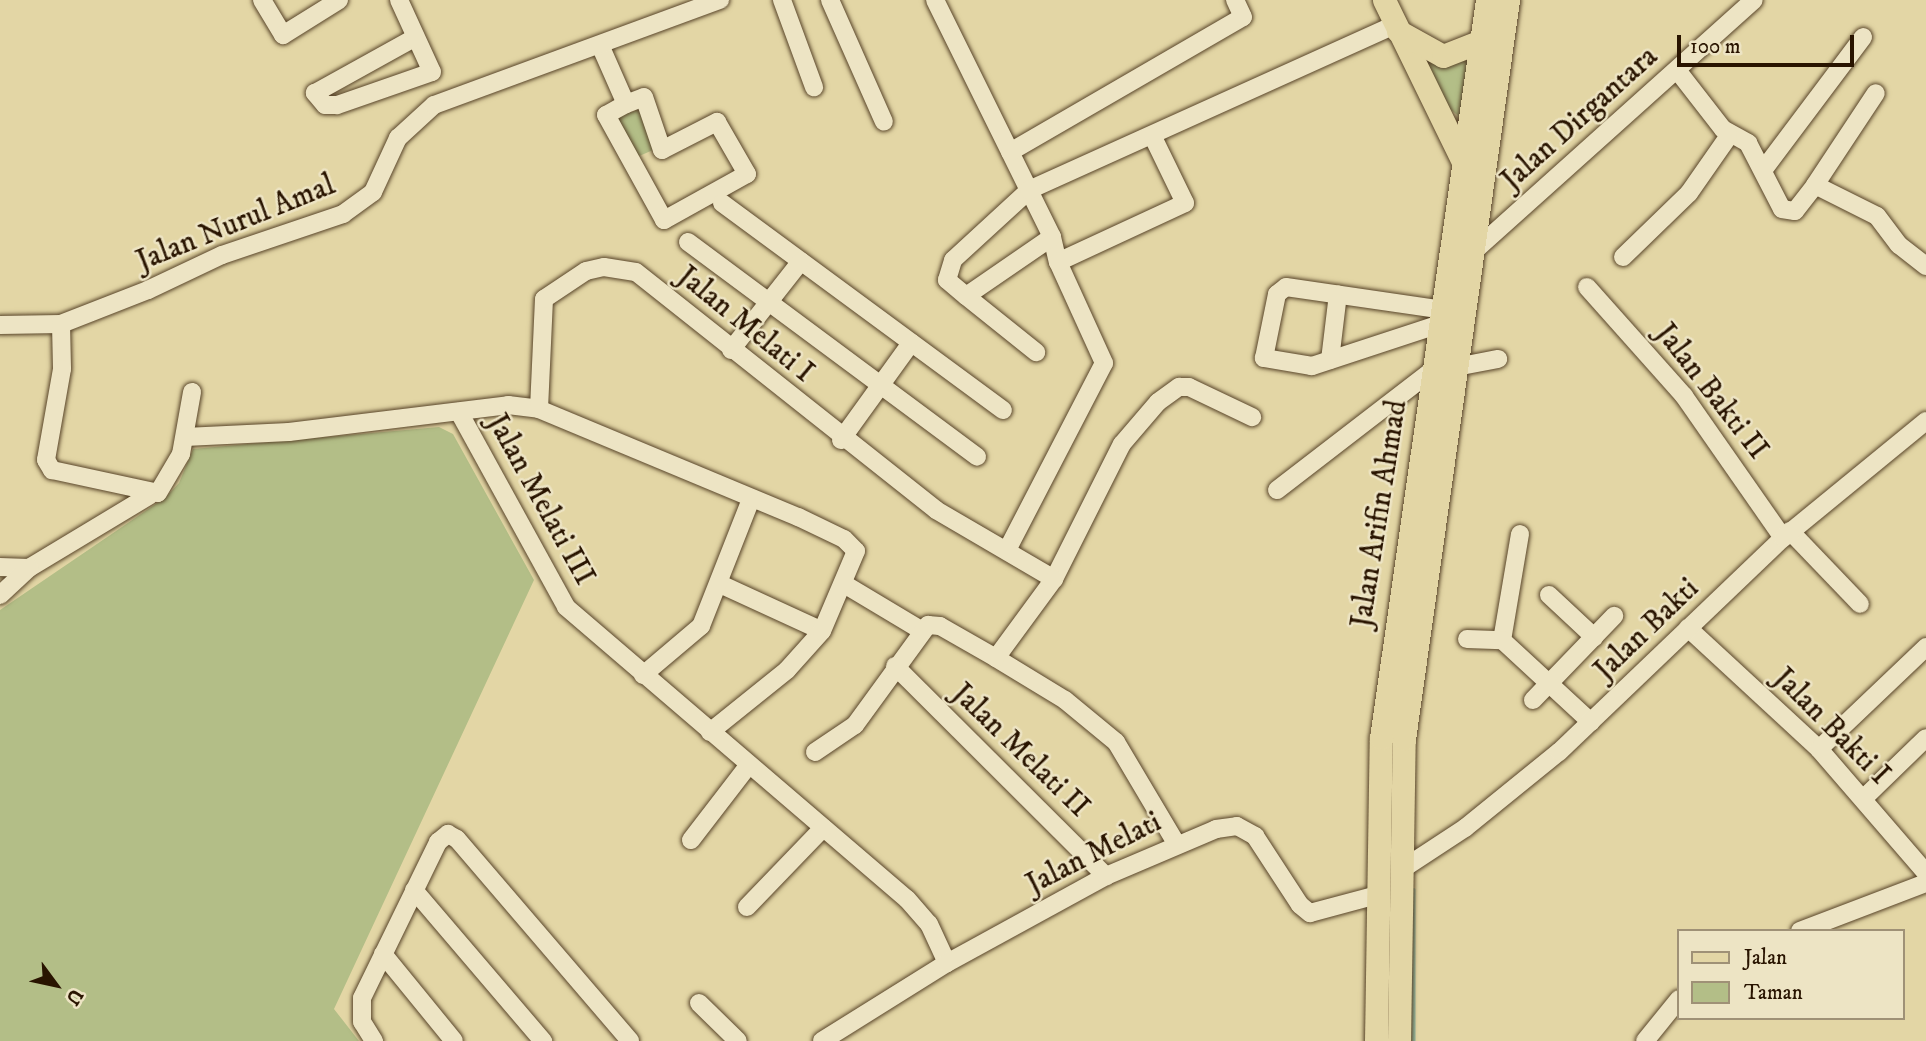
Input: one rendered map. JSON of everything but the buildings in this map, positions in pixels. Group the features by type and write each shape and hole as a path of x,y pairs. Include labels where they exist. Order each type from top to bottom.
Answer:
{"main road":[{"path":"1384,0 1464,164"},
{"name":"Jalan Arifin Ahmad","path":"1445,368 1441,317 1487,0"},
{"name":"Jalan Arifin Ahmad","path":"1376,1041 1381,738 1445,368 1473,252 1508,0"},
{"path":"1396,28 1443,56 1481,41"},
{"name":"Jalan Arifin Ahmad","path":"1399,1041 1404,739 1424,501"}],"street":[{"path":"254,2 283,35 339,0"},
{"path":"399,0 416,37 432,72 337,106 325,105 315,93 416,37"},
{"name":"Jalan Nurul Amal","path":"0,325 61,324 148,290 222,254 343,214 373,192 402,132 434,105 720,0"},
{"path":"782,0 814,87"},
{"path":"830,0 884,122"},
{"path":"935,0 1052,237 1058,262 1104,363 1007,550"},
{"path":"1010,152 1243,17 1235,0"},
{"name":"Jalan Dirgantara","path":"1473,252 1754,0"},
{"path":"1036,352 948,282 949,266 1029,190 1396,28"},
{"path":"1764,169 1863,37"},
{"path":"600,45 626,104"},
{"path":"1677,70 1727,132 1748,143 1764,169 1775,197 1787,212 1797,208 1815,185 1877,93"},
{"path":"633,165 717,122 747,174 664,220 633,165 606,115 644,97 662,149"},
{"path":"1623,257 1689,193 1728,137 1727,132"},
{"path":"1058,262 1185,203 1153,137"},
{"path":"1815,185 1877,216 1899,246 1926,266"},
{"path":"722,203 1003,410"},
{"path":"966,296 1052,237"},
{"path":"688,242 769,305 977,457"},
{"path":"731,350 801,261"},
{"name":"Jalan Melati I","path":"539,409 544,299 586,271 604,267 636,272 841,440 936,510 1054,579"},
{"path":"1286,287 1338,294 1441,317 1312,366 1264,358 1277,294 1286,287"},
{"name":"Jalan Bakti II","path":"1587,287 1684,396 1787,535 1860,604"},
{"path":"1330,360 1338,294"},
{"path":"61,324 62,369 47,465 61,473 150,495"},
{"path":"841,440 911,342"},
{"path":"1277,491 1445,368 1497,359"},
{"path":"996,658 1054,579 1122,444 1157,402 1179,387 1189,387 1252,417"},
{"path":"0,595 29,568 169,481 185,437 192,392"},
{"path":"458,412 508,405 539,409 852,545 856,555 822,631 787,670 710,732"},
{"name":"Jalan Melati III","path":"185,437 289,432 458,412 528,533 554,590 566,607 922,914 947,962"},
{"name":"Jalan Bakti","path":"1401,870 1465,828 1591,722 1787,535 1926,421"},
{"path":"643,675 695,634 720,584 751,499"},
{"path":"1502,640 1520,534"},
{"path":"0,567 29,568"},
{"path":"720,584 822,631"},
{"path":"844,584 921,630"},
{"path":"1549,595 1594,637"},
{"path":"1533,700 1614,616"},
{"path":"815,752 855,725 921,630 936,624 1065,700 1116,742 1177,843"},
{"name":"Jalan Bakti I","path":"1688,628 1819,749 1926,873"},
{"path":"1467,639 1502,640 1591,722"},
{"path":"1819,749 1926,647"},
{"name":"Jalan Melati II","path":"895,666 1106,876"},
{"path":"1864,798 1926,738"},
{"path":"691,840 748,766"},
{"name":"Jalan Melati","path":"822,1041 947,962 1106,876 1177,843 1230,826 1249,831 1310,913 1377,895"},
{"path":"747,907 823,828"},
{"path":"374,1041 362,1022 360,1004 441,837 448,834 457,839 622,1038"},
{"path":"1805,929 1926,883"},
{"path":"414,890 543,1041"},
{"path":"383,954 454,1041"},
{"path":"1645,1041 1678,1000"},
{"path":"699,1003 738,1041"}],"green space":[{"path":"1422,59 1469,60 1465,121 1446,106"},
{"path":"640,109 653,150 637,157 615,118"},
{"path":"439,427 453,434 534,580 334,1009 359,1041 0,1041 0,610 166,497 179,483 193,449"}],"waterway":[{"path":"1414,890 1414,1041"}]}
